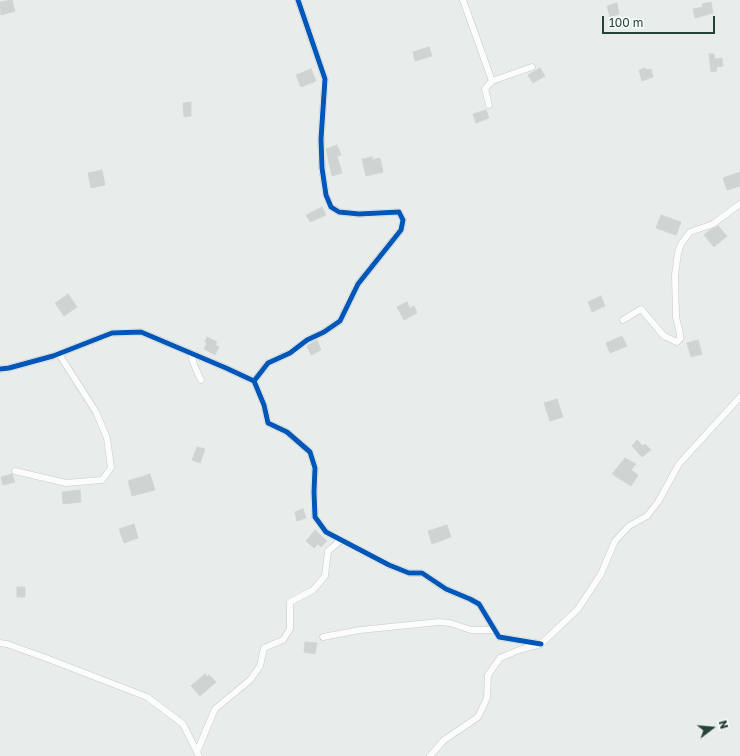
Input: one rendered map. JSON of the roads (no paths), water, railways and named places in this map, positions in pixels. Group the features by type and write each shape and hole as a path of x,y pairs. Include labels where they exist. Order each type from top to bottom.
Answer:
{"street":[{"path":"254,381 268,364 290,353 307,340 324,332 340,321 358,284 401,230 403,220 399,212 359,214 339,212 331,207 326,195 322,168 321,139 325,79 298,0"},
{"path":"463,0 492,81"},
{"path":"489,105 485,89 492,81 532,67"},
{"path":"623,320 641,309 664,336 677,342 680,339 680,334 676,317 675,275 678,253 681,244 690,232 713,224 740,204"},
{"path":"0,369 9,368 59,354 112,333 141,332 254,381 264,405 268,423 287,432 310,452 315,468 315,517 326,532 389,565 409,573 422,573 446,589 479,604 499,637 541,644"},
{"path":"191,353 194,365 201,380"},
{"path":"15,471 66,483 102,480 111,468 108,438 96,412 59,354"},
{"path":"430,756 444,740 478,718 487,698 488,675 500,658 541,644 578,609 602,574 615,541 629,526 647,516 658,502 679,464 740,398"},
{"path":"198,754 214,710 250,680 260,666 264,648 283,640 290,629 290,602 313,590 325,576 328,550 341,540"},
{"path":"323,637 360,630 439,622 450,623 471,630 494,630"},
{"path":"0,643 7,644 46,658 147,697 183,724 198,754"}]}
